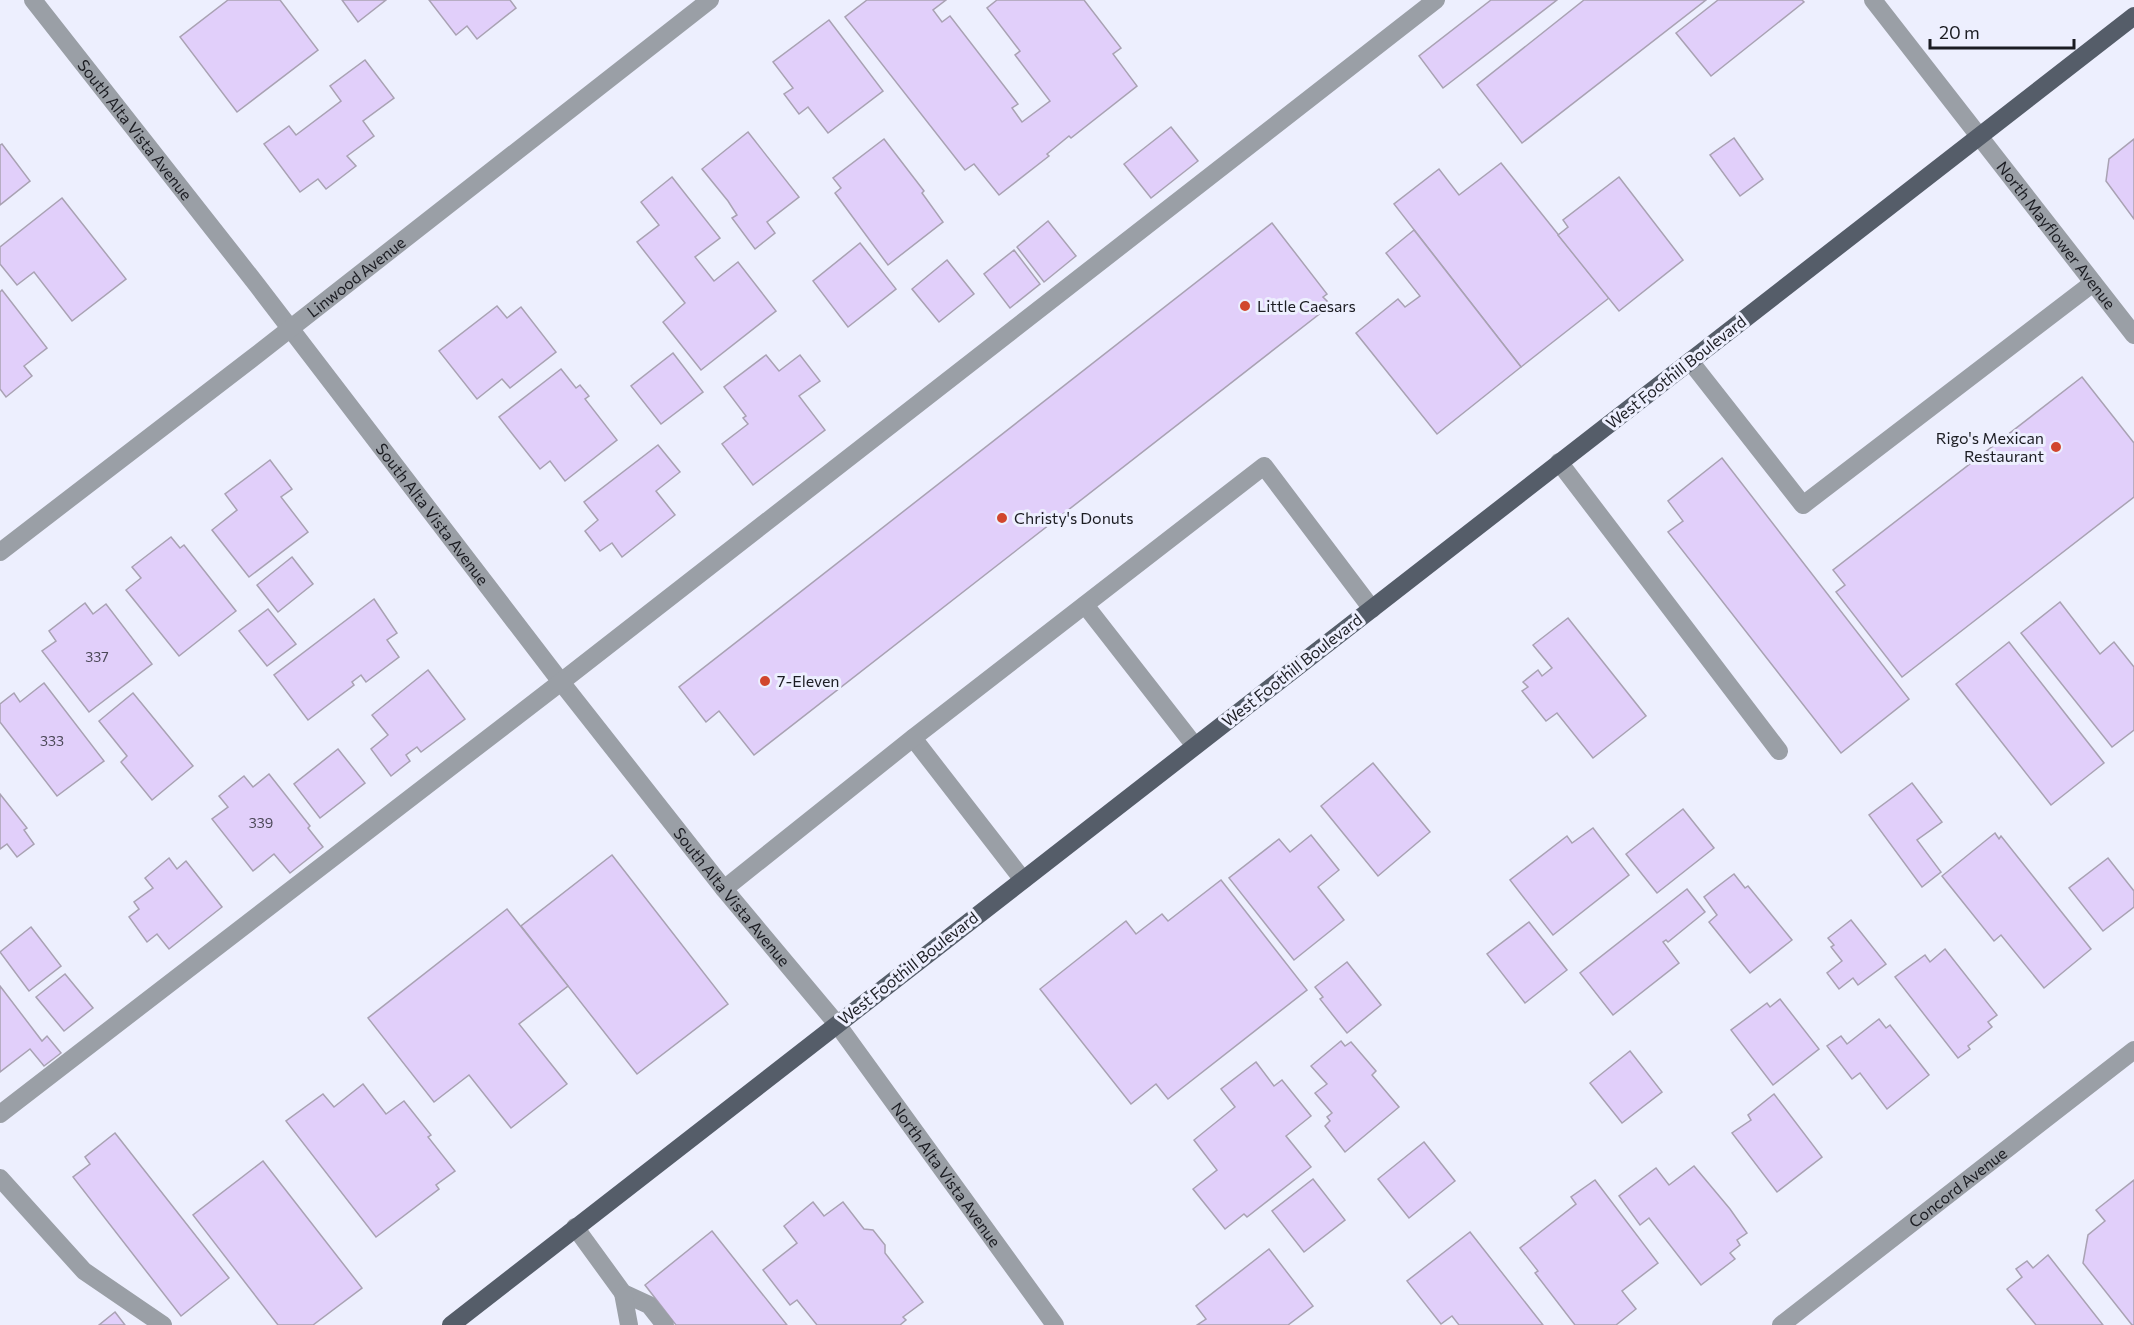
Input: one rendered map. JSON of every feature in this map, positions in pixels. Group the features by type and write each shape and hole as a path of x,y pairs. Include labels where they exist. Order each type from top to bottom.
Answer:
{"main road":[{"name":"West Foothill Boulevard","path":"451,1325 2134,16"}],"street":[{"name":"South Alta Vista Avenue","path":"33,0 290,329 561,682 724,889 837,1024"},
{"name":"Linwood Avenue","path":"0,552 290,329 710,0"},
{"path":"0,1114 561,682 1436,0"},
{"name":"North Mayflower Avenue","path":"1873,0 2134,335"},
{"path":"1690,361 1803,506 2093,283"},
{"path":"1560,462 1779,751"},
{"path":"724,889 913,738 1264,466 1372,609"},
{"path":"1085,605 1195,746"},
{"path":"913,738 1023,880"},
{"name":"North Alta Vista Avenue","path":"837,1024 1055,1325"},
{"name":"Concord Avenue","path":"1781,1325 2134,1050"},
{"path":"0,1178 84,1271 163,1325"},
{"path":"575,1227 623,1293 629,1325"},
{"path":"623,1293 649,1305 665,1325"}],"building":[{"path":"228,0 280,0 318,50 237,112 180,37"},
{"path":"342,0 386,0 358,22"},
{"path":"429,0 510,0 516,8 477,39 467,26 456,35"},
{"path":"867,0 946,0 933,10 942,22 950,16 1018,104 1012,108 1022,122 1050,101 1015,55 1020,51 987,8 997,0 1084,0 1121,48 1113,54 1137,86 1071,138 1069,136 1047,154 1049,156 999,195 974,164 965,170 845,17"},
{"path":"1491,0 1557,0 1443,88 1419,56"},
{"path":"1584,0 1706,0 1522,143 1477,85"},
{"path":"1718,0 1802,0 1804,2 1711,76 1676,33"},
{"path":"829,20 883,91 828,133 808,107 799,114 784,94 793,88 773,62"},
{"path":"365,60 394,98 363,121 374,136 347,156 356,166 326,189 318,179 300,192 264,144 289,126 296,135 341,101 330,86"},
{"path":"1171,127 1198,161 1151,198 1124,164"},
{"path":"748,132 799,197 767,222 775,233 755,249 732,218 737,215 728,201 702,169"},
{"path":"1734,138 1763,179 1740,196 1710,155"},
{"path":"884,139 924,191 922,193 943,222 888,265 835,193 841,188 833,178"},
{"path":"2134,139 2134,219 2106,181 2109,159"},
{"path":"2,144 30,181 0,205 0,145"},
{"path":"1501,163 1609,298 1521,367 1394,204 1439,169 1459,195"},
{"path":"672,177 720,238 695,257 714,281 738,262 776,311 701,370 663,322 685,303 637,242 659,225 641,202"},
{"path":"1619,177 1683,260 1619,311 1558,235 1568,227 1563,220"},
{"path":"62,198 126,279 72,321 34,272 17,285 0,264 0,247"},
{"path":"1048,221 1076,256 1044,282 1017,247"},
{"path":"1272,223 1327,294 1323,297 1331,305 754,755 719,711 706,722 679,687"},
{"path":"1414,230 1521,367 1437,434 1356,333 1398,299 1405,307 1420,296 1386,253"},
{"path":"860,243 896,289 848,327 813,281"},
{"path":"1014,250 1040,284 1010,308 984,274"},
{"path":"947,260 974,294 939,322 912,289"},
{"path":"2,290 47,348 24,366 32,376 6,397 0,389 0,292"},
{"path":"497,306 507,318 521,307 556,352 510,388 502,379 477,399 439,351"},
{"path":"673,353 703,392 661,424 631,386"},
{"path":"766,355 779,371 800,355 820,381 799,396 825,430 753,485 722,444 748,424 743,418 746,416 724,387"},
{"path":"561,369 576,388 580,385 589,396 585,399 617,440 565,481 550,461 540,469 499,417"},
{"path":"2082,377 2134,443 2134,497 1902,677 1836,592 1845,585 1833,570"},
{"path":"658,445 680,472 656,491 675,515 622,557 612,543 600,551 585,531 598,520 584,502"},
{"path":"1722,458 1909,699 1841,753 1668,532 1683,521 1668,501"},
{"path":"270,460 292,489 281,497 308,532 249,577 212,530 237,510 225,494"},
{"path":"171,537 180,548 184,545 236,611 179,656 126,590 141,578 132,567"},
{"path":"292,557 313,584 278,612 257,585"},
{"path":"374,599 397,633 387,640 399,657 366,682 361,675 352,682 354,685 308,720 274,675"},
{"path":"2060,602 2100,654 2114,642 2134,667 2134,730 2112,747 2021,633"},
{"path":"85,603 93,614 106,604 152,664 89,712 42,651 56,641 49,631"},
{"path":"268,609 296,644 267,666 239,631"},
{"path":"1568,618 1646,716 1593,758 1557,713 1546,721 1522,691 1528,687 1523,682 1538,670 1542,676 1552,668 1533,645"},
{"path":"2009,642 2104,763 2051,805 1956,684"},
{"path":"428,670 465,719 421,752 417,747 406,755 410,761 391,776 371,749 388,735 372,715"},
{"path":"44,683 104,761 57,796 0,722 0,704 14,693 20,702"},
{"path":"133,693 193,766 152,800 121,762 127,756 99,721"},
{"path":"338,749 365,783 320,818 294,784"},
{"path":"1373,763 1430,832 1378,876 1321,806"},
{"path":"269,774 310,826 308,828 323,847 290,873 274,854 253,871 212,819 228,807 219,796 244,776 253,787"},
{"path":"1912,783 1942,822 1917,840 1941,872 1922,887 1869,815"},
{"path":"0,794 27,828 24,830 34,844 17,857 7,844 0,849"},
{"path":"1683,809 1714,848 1657,893 1626,854"},
{"path":"1593,828 1629,875 1553,935 1510,880 1567,836 1572,843"},
{"path":"1995,833 1999,839 2001,836 2091,949 2044,988 2001,935 1994,941 1942,876"},
{"path":"1311,835 1339,870 1318,887 1344,920 1294,960 1229,878 1279,839 1290,852"},
{"path":"612,855 728,1004 637,1074 521,926"},
{"path":"169,858 177,869 186,861 222,907 169,949 157,934 147,942 129,917 139,909 134,902 153,888 145,878"},
{"path":"2108,858 2134,891 2134,907 2103,931 2069,888"},
{"path":"1734,874 1745,888 1748,886 1792,940 1750,973 1709,922 1717,915 1704,897"},
{"path":"1221,880 1307,990 1168,1099 1156,1084 1131,1104 1040,989 1126,921 1136,934 1162,914 1168,921"},
{"path":"1687,889 1705,912 1668,942 1666,940 1663,942 1679,963 1613,1015 1580,973"},
{"path":"507,909 568,986 519,1024 567,1084 511,1128 469,1075 434,1102 368,1018"},
{"path":"1851,920 1886,964 1858,985 1853,978 1839,989 1827,973 1842,961 1831,947 1834,945 1828,938"},
{"path":"1529,922 1567,970 1525,1003 1487,954"},
{"path":"31,927 61,966 29,991 0,952"},
{"path":"1945,949 1997,1015 1988,1022 1992,1027 1968,1046 1970,1049 1958,1058 1895,977 1925,955 1930,962"},
{"path":"1347,962 1381,1005 1347,1033 1320,999 1323,997 1315,987"},
{"path":"65,974 93,1008 64,1031 36,997"},
{"path":"0,986 42,1041 47,1036 61,1053 44,1066 30,1049 0,1072"},
{"path":"1780,999 1819,1049 1773,1085 1731,1030 1767,1003 1770,1007"},
{"path":"1879,1019 1886,1028 1890,1025 1929,1075 1887,1109 1860,1073 1852,1079 1827,1046 1841,1036 1847,1044"},
{"path":"1341,1041 1345,1046 1351,1042 1376,1071 1372,1075 1399,1107 1345,1152 1325,1126 1330,1121 1327,1117 1332,1113 1315,1093 1327,1084 1311,1066"},
{"path":"1630,1051 1662,1092 1622,1123 1590,1083"},
{"path":"1256,1062 1274,1086 1282,1080 1311,1116 1286,1136 1311,1167 1247,1217 1244,1214 1225,1229 1193,1189 1217,1170 1194,1140 1235,1107 1221,1089"},
{"path":"363,1084 386,1114 404,1101 431,1135 428,1137 455,1171 436,1185 439,1189 376,1237 286,1121 323,1094 334,1107"},
{"path":"1774,1094 1822,1157 1777,1192 1732,1133 1751,1120 1748,1115"},
{"path":"115,1133 229,1278 181,1316 73,1177 90,1164 85,1157"},
{"path":"1424,1142 1455,1181 1409,1218 1378,1179"},
{"path":"263,1161 362,1288 313,1325 278,1325 193,1215"},
{"path":"1694,1166 1747,1233 1737,1240 1740,1245 1730,1253 1735,1259 1701,1285 1649,1218 1640,1225 1619,1196 1656,1168 1669,1185"},
{"path":"1313,1179 1345,1220 1304,1252 1272,1211"},
{"path":"1595,1180 1658,1263 1622,1291 1636,1309 1616,1325 1575,1325 1535,1273 1538,1271 1520,1248 1576,1204 1571,1197"},
{"path":"2134,1180 2134,1325 2132,1325 2083,1263 2088,1235 2105,1221 2096,1210"},
{"path":"813,1202 824,1216 843,1202 864,1229 873,1230 885,1245 885,1253 923,1302 903,1317 906,1320 900,1325 817,1325 797,1300 790,1305 763,1270 797,1243 784,1226"},
{"path":"712,1231 787,1325 676,1325 645,1285"},
{"path":"1470,1232 1543,1325 1459,1325 1452,1316 1441,1324 1407,1281"},
{"path":"1269,1249 1313,1306 1288,1325 1197,1325 1206,1319 1196,1306"},
{"path":"2048,1255 2103,1325 2036,1325 2007,1289 2022,1277 2016,1269 2027,1261 2033,1268"},
{"path":"115,1312 125,1325 99,1325"}],"place":[{"name":"Little Caesars","path":"1245,306"},
{"name":"Rigo's Mexican Restaurant","path":"2056,447"},
{"name":"Christy's Donuts","path":"1002,518"},
{"name":"7-Eleven","path":"765,681"}]}
